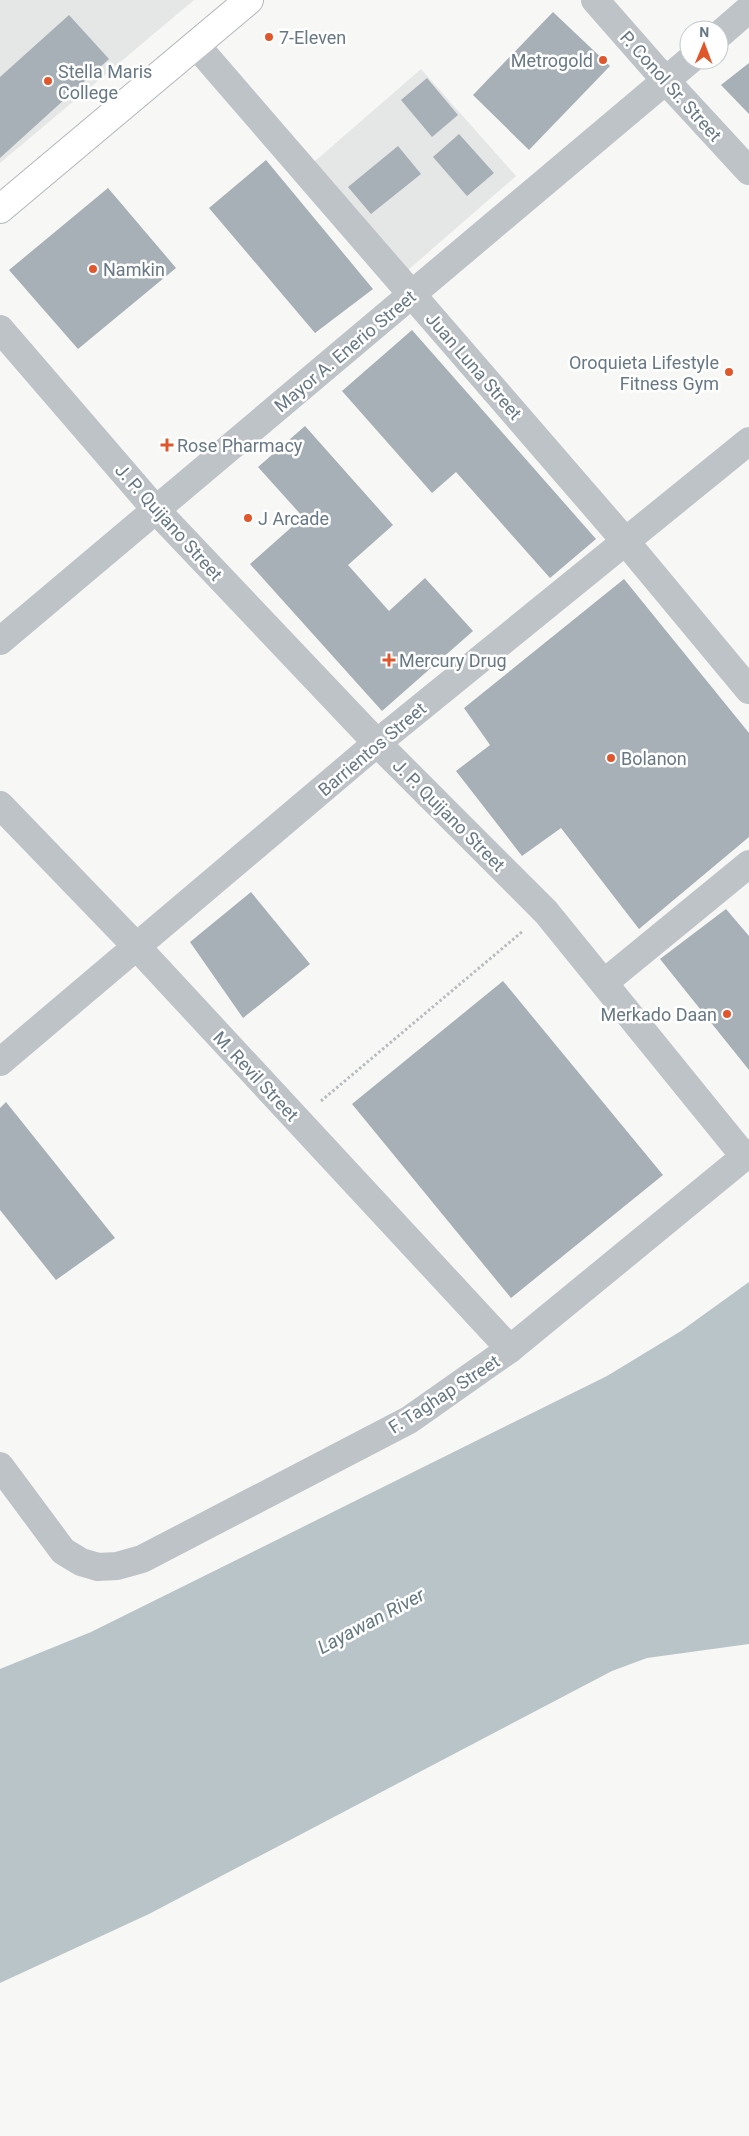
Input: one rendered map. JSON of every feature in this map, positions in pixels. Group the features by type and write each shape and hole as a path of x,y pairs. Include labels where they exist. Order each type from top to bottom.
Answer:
{"highway":[{"path":"0,209 249,0"}],"street":[{"name":"P. Conol Sr. Street","path":"595,0 749,171"},
{"path":"729,26 749,9"},
{"name":"Juan Luna Street","path":"196,45 626,542 749,690"},
{"name":"Mayor A. Enerio Street","path":"0,641 679,70"},
{"name":"J. P. Quijano Street","path":"0,329 156,510 377,743 546,912 747,1155"},
{"name":"Barrientos Street","path":"0,1062 377,743 749,441"},
{"name":"M. Revil Street","path":"0,804 137,947 510,1350"},
{"path":"605,982 749,864"},
{"name":"F. Taghap Street","path":"0,1466 63,1551 81,1562 98,1567 117,1566 142,1559 409,1420 510,1350 747,1155"}],"path":[{"path":"298,1121 546,912"}],"shaded area":[{"name":"Stella Maris College","path":"0,0 194,0 0,163"},
{"path":"421,69 516,176 408,270 314,162"}],"water":[{"name":"Layawan River","path":"749,1282 749,1644 647,1658 612,1671 149,1914 0,1983 0,1669 91,1632 607,1376 681,1331"}],"building":[{"path":"553,12 610,66 529,150 473,95"},
{"path":"69,15 109,59 0,158 0,77"},
{"path":"749,63 749,114 721,85"},
{"path":"427,78 458,115 432,137 401,100"},
{"path":"459,134 494,173 467,196 433,157"},
{"path":"398,146 421,174 371,214 348,187"},
{"path":"266,160 373,289 315,333 209,208"},
{"name":"Namkin","path":"108,188 176,268 78,349 9,270"},
{"path":"412,330 596,539 550,578 456,472 432,493 342,391"},
{"path":"305,426 393,525 348,565 389,611 425,578 473,631 382,711 250,564 303,517 258,467"},
{"name":"Bolanon","path":"624,579 749,733 749,837 639,929 561,828 522,856 456,771 490,745 464,708"},
{"path":"251,892 310,964 243,1018 190,942"},
{"name":"Merkado Daan","path":"726,909 749,936 749,1070 660,959"},
{"path":"503,981 663,1175 511,1298 352,1104"},
{"path":"6,1102 115,1238 56,1280 0,1210 0,1108"}],"place":[{"name":"7-Eleven","path":"269,37"},
{"name":"Metrogold","path":"603,60"},
{"name":"Stella Maris College","path":"48,81"},
{"name":"Namkin","path":"93,269"},
{"name":"Oroquieta Lifestyle Fitness Gym","path":"729,372"},
{"name":"Rose Pharmacy","path":"167,445"},
{"name":"J Arcade","path":"248,518"},
{"name":"Mercury Drug","path":"389,660"},
{"name":"Bolanon","path":"611,758"},
{"name":"Merkado Daan","path":"727,1014"}]}
